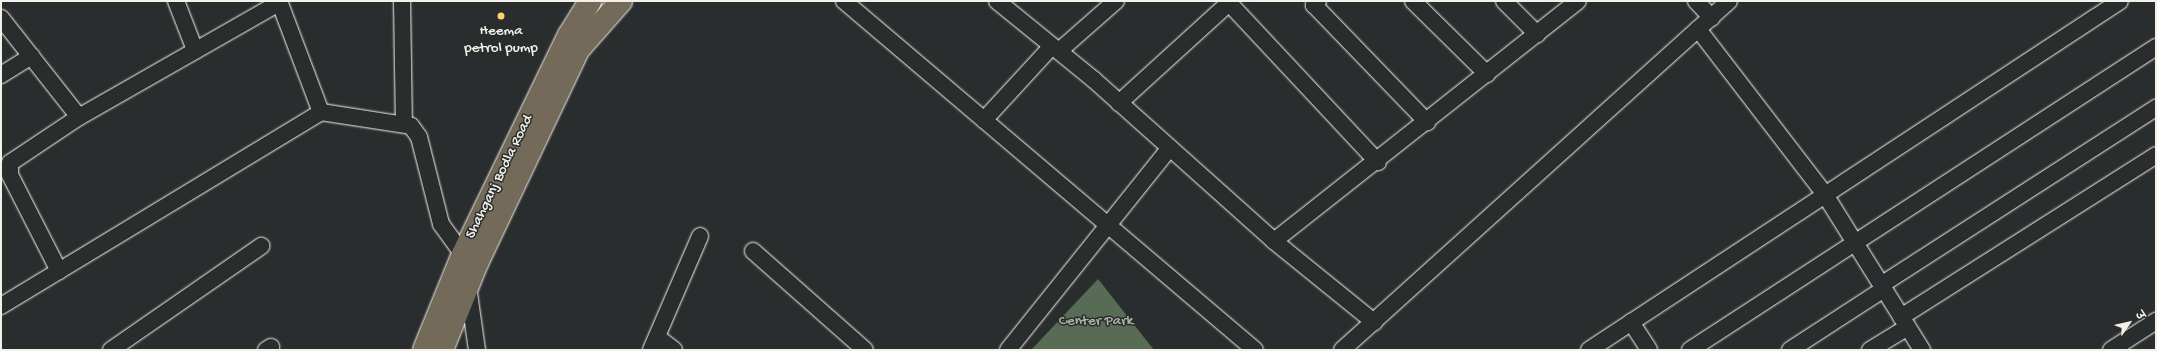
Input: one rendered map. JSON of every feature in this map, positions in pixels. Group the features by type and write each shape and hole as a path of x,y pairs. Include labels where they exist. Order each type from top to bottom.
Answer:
{"main road":[{"name":"Shahganj Bodla Road","path":"424,350 586,38 621,1"},
{"name":"Shahganj Bodla Road","path":"442,350 468,284 470,259 588,4"}],"street":[{"path":"176,1 194,50"},
{"path":"402,1 404,123"},
{"path":"844,1 1108,223 1255,350"},
{"path":"997,1 1119,103 1274,241 1374,322"},
{"path":"984,120 1056,49 1116,1"},
{"path":"1413,1 1487,74"},
{"path":"1504,1 1537,34"},
{"path":"1274,241 1378,162 1578,1"},
{"path":"1696,1 1712,18"},
{"path":"1342,350 1712,18 1729,1"},
{"path":"1588,350 1824,193 2120,1"},
{"path":"59,271 8,166 79,117 279,2 321,112 325,116 404,123 411,126 419,137 441,224 470,259"},
{"path":"1119,103 1231,2 1378,162"},
{"path":"1314,2 1427,122"},
{"path":"1,18 79,117"},
{"path":"1698,29 1824,193 1922,350"},
{"path":"1690,350 1857,245 2156,47"},
{"path":"1,75 31,56"},
{"path":"1790,350 1883,287 2156,108"},
{"path":"1,306 321,112"},
{"path":"1008,350 1108,223 1170,148"},
{"path":"1870,350 1905,322 2156,155"},
{"path":"674,350 654,344 700,236"},
{"path":"111,350 260,246"},
{"path":"753,251 865,350"},
{"path":"468,284 477,350"},
{"path":"2111,350 2156,320"},
{"path":"1631,322 1649,350"}],"green space":[{"name":"Center Park","path":"1098,279 1154,350 1031,350"}],"place":[{"name":"Heema petrol pump","path":"501,16"}]}
